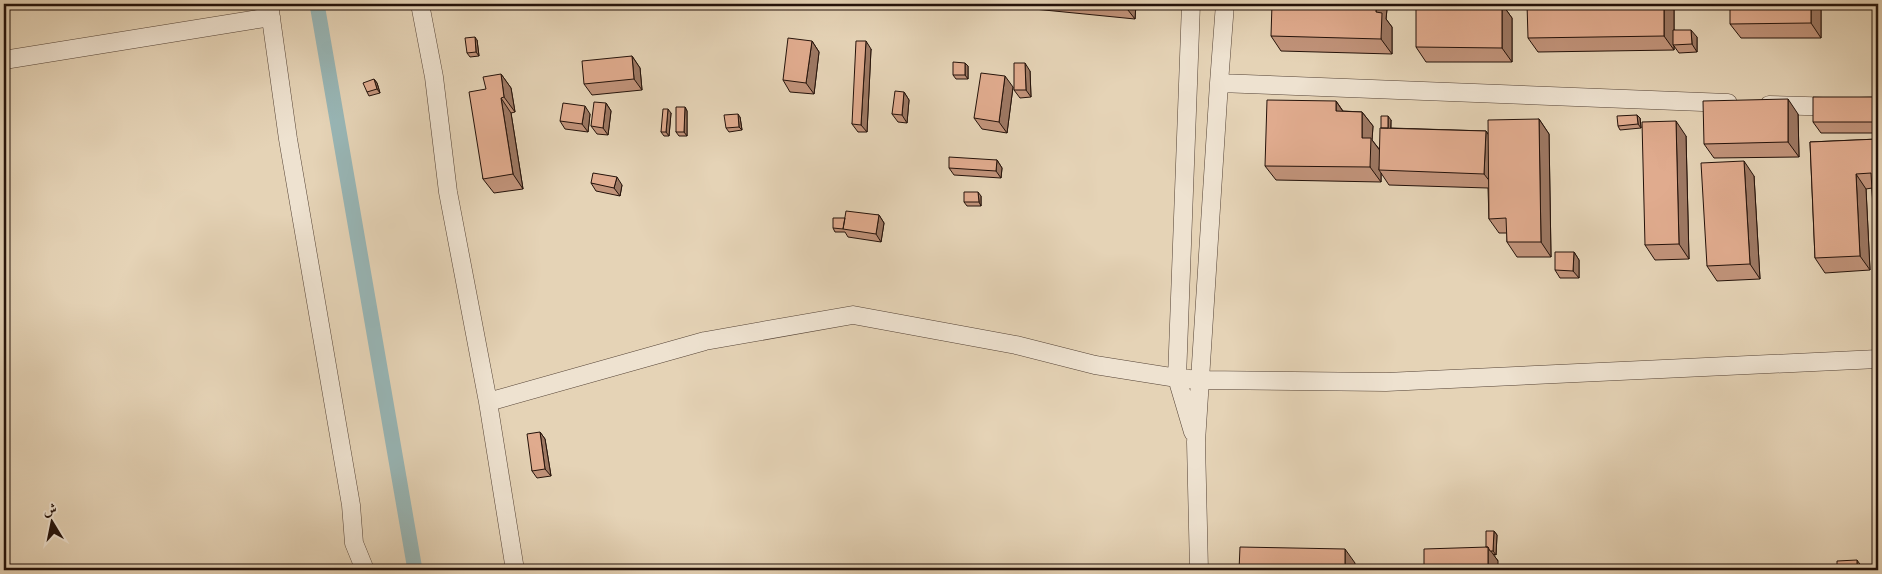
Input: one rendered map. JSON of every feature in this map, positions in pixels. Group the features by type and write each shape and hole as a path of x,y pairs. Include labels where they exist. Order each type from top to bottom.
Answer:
{"street":[{"path":"420,4 434,78 448,192 488,402 515,570"},
{"path":"1191,4 1177,378 1196,442"},
{"path":"1199,570 1196,442 1219,83 1226,4"},
{"path":"4,60 270,10 291,158 351,505 354,542 364,570"},
{"path":"1219,83 1748,104 1841,107 1878,106"},
{"path":"1183,214 1211,216"},
{"path":"488,402 705,341 853,315 1016,344 1094,365 1201,380 1386,382 1878,359"},
{"path":"1179,322 1204,320"}],"building":[{"path":"1272,4 1376,4 1376,12 1382,13 1381,39 1271,36"},
{"path":"1416,4 1502,4 1502,48 1416,47"},
{"path":"1527,4 1664,4 1664,36 1528,38"},
{"path":"1730,4 1811,4 1811,23 1730,24"},
{"path":"1673,30 1691,30 1692,44 1673,45"},
{"path":"475,37 476,52 467,53 465,38"},
{"path":"788,38 812,41 806,83 783,80"},
{"path":"856,41 866,41 861,125 852,124"},
{"path":"632,56 634,79 584,84 582,61"},
{"path":"953,62 965,63 965,75 953,75"},
{"path":"1014,63 1025,63 1026,90 1014,90"},
{"path":"981,73 1005,76 999,122 974,118"},
{"path":"501,74 504,97 501,98 513,174 483,179 469,92 486,89 483,77"},
{"path":"374,79 377,89 367,92 363,83"},
{"path":"895,91 904,92 902,115 892,114"},
{"path":"1813,97 1878,97 1878,122 1813,122"},
{"path":"1788,99 1788,142 1704,144 1703,101"},
{"path":"1267,100 1336,101 1336,111 1362,112 1362,138 1371,138 1370,167 1265,166"},
{"path":"594,102 606,103 603,128 591,126"},
{"path":"563,103 585,106 582,124 560,121"},
{"path":"676,107 685,107 684,132 676,132"},
{"path":"663,109 668,109 666,132 661,132"},
{"path":"738,114 739,127 726,128 724,115"},
{"path":"1637,115 1638,124 1618,126 1617,116"},
{"path":"1381,116 1388,116 1388,128 1381,128"},
{"path":"1539,119 1541,242 1507,242 1506,218 1489,219 1488,120"},
{"path":"1676,121 1679,244 1645,245 1642,122"},
{"path":"1380,128 1486,131 1484,174 1379,170"},
{"path":"1878,139 1878,259 1876,259 1871,173 1856,174 1860,256 1815,258 1810,142"},
{"path":"949,157 997,160 996,171 949,168"},
{"path":"1744,161 1750,264 1707,266 1701,163"},
{"path":"593,173 617,177 614,188 591,183"},
{"path":"964,192 978,192 979,202 964,202"},
{"path":"846,211 879,215 876,234 843,229"},
{"path":"833,218 845,218 843,229 833,228"},
{"path":"1555,252 1574,252 1573,271 1555,270"},
{"path":"540,432 545,469 532,471 527,434"},
{"path":"1486,531 1494,531 1493,551 1486,547"},
{"path":"1240,547 1345,549 1345,570 1239,570"},
{"path":"1488,547 1488,570 1424,570 1424,549"},
{"path":"1857,560 1857,570 1837,570 1837,561"},
{"path":"1630,567 1630,570 1586,570 1586,569"}],"waterway":[{"path":"317,4 415,570"}]}
